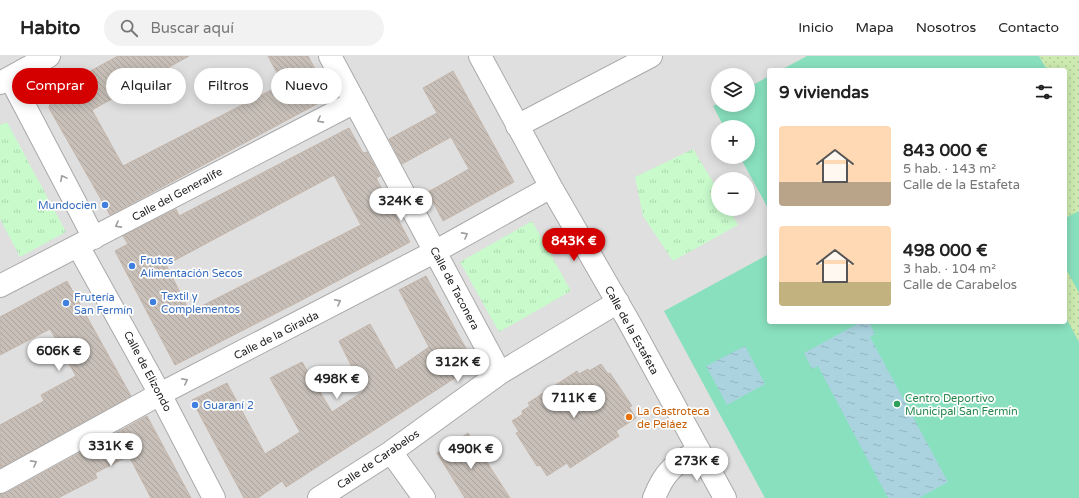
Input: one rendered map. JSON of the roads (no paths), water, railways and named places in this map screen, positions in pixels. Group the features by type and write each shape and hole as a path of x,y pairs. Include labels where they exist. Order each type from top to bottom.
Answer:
{"street":[{"path":"5,80 49,56"},
{"name":"Calle de Taconera","path":"330,56 436,251 500,373"},
{"name":"Calle de la Estafeta","path":"480,56 517,126 618,302 725,498"},
{"path":"517,126 623,62 651,56"},
{"name":"Calle de Elizondo","path":"5,80 160,394 214,498"},
{"name":"Calle del Generalife","path":"2,280 86,242 355,102"},
{"name":"Calle de la Giralda","path":"0,482 160,394 436,251 551,187"},
{"name":"Calle de Carabelos","path":"319,498 391,452 500,373 618,302"},
{"path":"654,498 661,480 675,464 699,450"},
{"path":"391,452 424,498"}],"water":[{"path":"857,324 870,324 875,334 870,337 948,482 919,498 888,498 818,366 812,369 804,353"},
{"path":"745,346 765,384 727,405 706,366"}],"place":[{"name":"Mundocien","path":"105,205"},
{"name":"Frutos Alimentación Secos","path":"132,266"},
{"name":"Textil y Complementos","path":"153,302"},
{"name":"Frutería San Fermín","path":"66,303"},
{"name":"Centro Deportivo Municipal San Fermín","path":"897,404"},
{"name":"Guaraní 2","path":"195,405"},
{"name":"La Gastroteca de Peláez","path":"629,417"}]}
